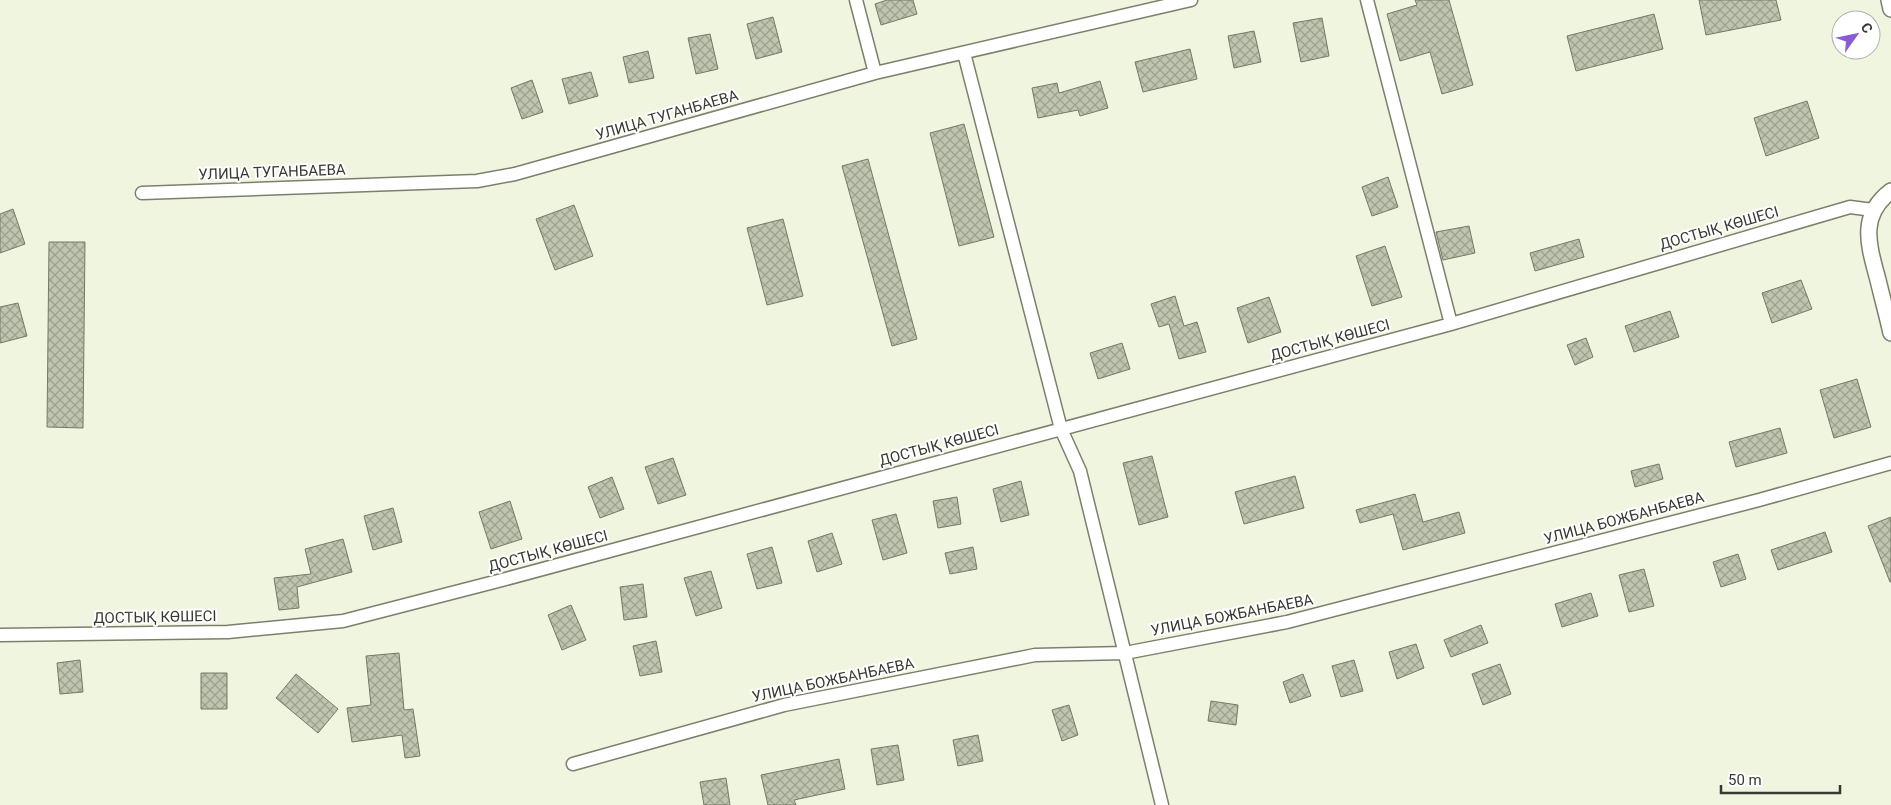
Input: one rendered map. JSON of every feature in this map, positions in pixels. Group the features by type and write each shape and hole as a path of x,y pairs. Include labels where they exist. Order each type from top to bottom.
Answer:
{"street":[{"path":"856,0 875,73"},
{"name":"УЛИЦА ТУГАНБАЕВА","path":"142,193 477,181 515,174 875,73 1191,0"},
{"path":"1367,0 1451,324"},
{"path":"1889,0 1891,9"},
{"path":"964,53 1061,429 1080,471 1162,805"},
{"path":"1891,191 1873,210 1868,234 1891,333"},
{"name":"ДОСТЫҚ КӨШЕСІ","path":"0,635 228,632 343,621 511,578 1451,324 1850,207 1873,210"},
{"name":"УЛИЦА БОЖБАНБАЕВА","path":"573,764 794,703 1035,655 1125,653 1287,622 1759,500 1891,463"}],"building":[{"path":"887,0 913,0 917,14 881,25 875,4"},
{"path":"1415,0 1449,0 1473,85 1442,94 1430,52 1400,61 1387,14 1417,5"},
{"path":"1699,0 1776,0 1781,20 1706,35"},
{"path":"1654,14 1663,49 1576,71 1567,36"},
{"path":"773,17 782,52 756,59 747,24"},
{"path":"1322,18 1329,56 1301,62 1293,23"},
{"path":"1254,31 1261,62 1234,68 1228,36"},
{"path":"710,34 718,69 696,74 688,38"},
{"path":"1190,49 1197,79 1143,92 1135,62"},
{"path":"648,51 654,78 629,83 623,57"},
{"path":"591,72 598,96 569,104 562,79"},
{"path":"532,80 543,112 522,119 511,88"},
{"path":"1100,81 1108,108 1080,116 1078,110 1038,118 1032,88 1057,83 1059,93"},
{"path":"1807,101 1819,138 1766,156 1754,118"},
{"path":"964,124 994,237 959,246 930,133"},
{"path":"868,159 917,339 892,346 842,166"},
{"path":"1388,177 1398,207 1372,216 1362,187"},
{"path":"574,205 593,256 555,270 536,219"},
{"path":"13,209 25,244 0,253 0,214"},
{"path":"783,219 803,296 767,305 747,228"},
{"path":"1469,226 1475,253 1443,260 1436,232"},
{"path":"1579,239 1584,257 1535,271 1530,253"},
{"path":"49,242 85,242 83,428 47,427"},
{"path":"1385,246 1402,297 1372,306 1356,256"},
{"path":"1801,280 1812,309 1772,323 1762,293"},
{"path":"1175,296 1184,326 1197,322 1206,352 1179,359 1169,324 1159,327 1151,304"},
{"path":"1269,297 1281,332 1248,343 1237,308"},
{"path":"18,303 27,336 0,343 0,307"},
{"path":"1670,311 1679,337 1634,352 1625,326"},
{"path":"1586,338 1593,357 1575,365 1567,345"},
{"path":"1122,343 1130,369 1098,379 1090,353"},
{"path":"1857,379 1871,427 1834,438 1820,390"},
{"path":"1780,428 1787,453 1736,467 1729,442"},
{"path":"1152,456 1168,517 1139,525 1123,463"},
{"path":"673,458 686,495 658,504 645,467"},
{"path":"1659,464 1663,479 1635,487 1631,471"},
{"path":"1295,476 1304,508 1244,524 1235,492"},
{"path":"612,477 624,509 600,518 588,487"},
{"path":"1021,481 1029,515 1001,522 993,489"},
{"path":"1415,494 1423,522 1459,512 1465,533 1403,550 1393,514 1360,523 1356,510"},
{"path":"957,497 961,524 938,528 933,501"},
{"path":"510,501 522,539 491,549 479,512"},
{"path":"393,508 402,542 373,550 364,516"},
{"path":"896,514 907,553 883,560 872,520"},
{"path":"1891,517 1891,582 1890,582 1868,526"},
{"path":"1825,532 1832,552 1778,570 1771,550"},
{"path":"832,533 842,564 817,572 808,541"},
{"path":"343,539 352,572 297,587 299,608 279,610 274,578 311,574 305,549"},
{"path":"772,547 782,583 757,589 747,554"},
{"path":"973,547 977,569 950,574 945,553"},
{"path":"1738,554 1746,579 1721,587 1713,562"},
{"path":"1644,569 1654,606 1629,612 1619,575"},
{"path":"711,571 722,608 696,616 684,578"},
{"path":"643,584 647,617 624,620 620,587"},
{"path":"1591,593 1598,616 1562,627 1555,604"},
{"path":"571,605 586,640 562,650 548,615"},
{"path":"1481,625 1488,643 1451,657 1444,640"},
{"path":"656,641 662,672 640,676 633,646"},
{"path":"1416,644 1424,668 1397,679 1389,652"},
{"path":"399,653 404,710 413,709 420,756 405,758 402,735 352,742 347,708 371,705 366,656"},
{"path":"80,660 83,692 60,694 57,663"},
{"path":"1354,660 1363,691 1341,697 1332,666"},
{"path":"1500,664 1511,694 1483,705 1472,674"},
{"path":"201,673 227,673 227,709 201,709"},
{"path":"296,674 338,709 318,733 276,698"},
{"path":"1303,674 1311,696 1290,703 1283,682"},
{"path":"1211,701 1238,705 1236,725 1208,721"},
{"path":"1069,705 1078,735 1062,741 1052,710"},
{"path":"978,735 983,761 958,766 953,740"},
{"path":"898,745 904,780 877,785 871,749"},
{"path":"839,759 845,789 794,800 796,805 768,805 761,775"},
{"path":"726,778 730,805 704,805 700,782"}]}
